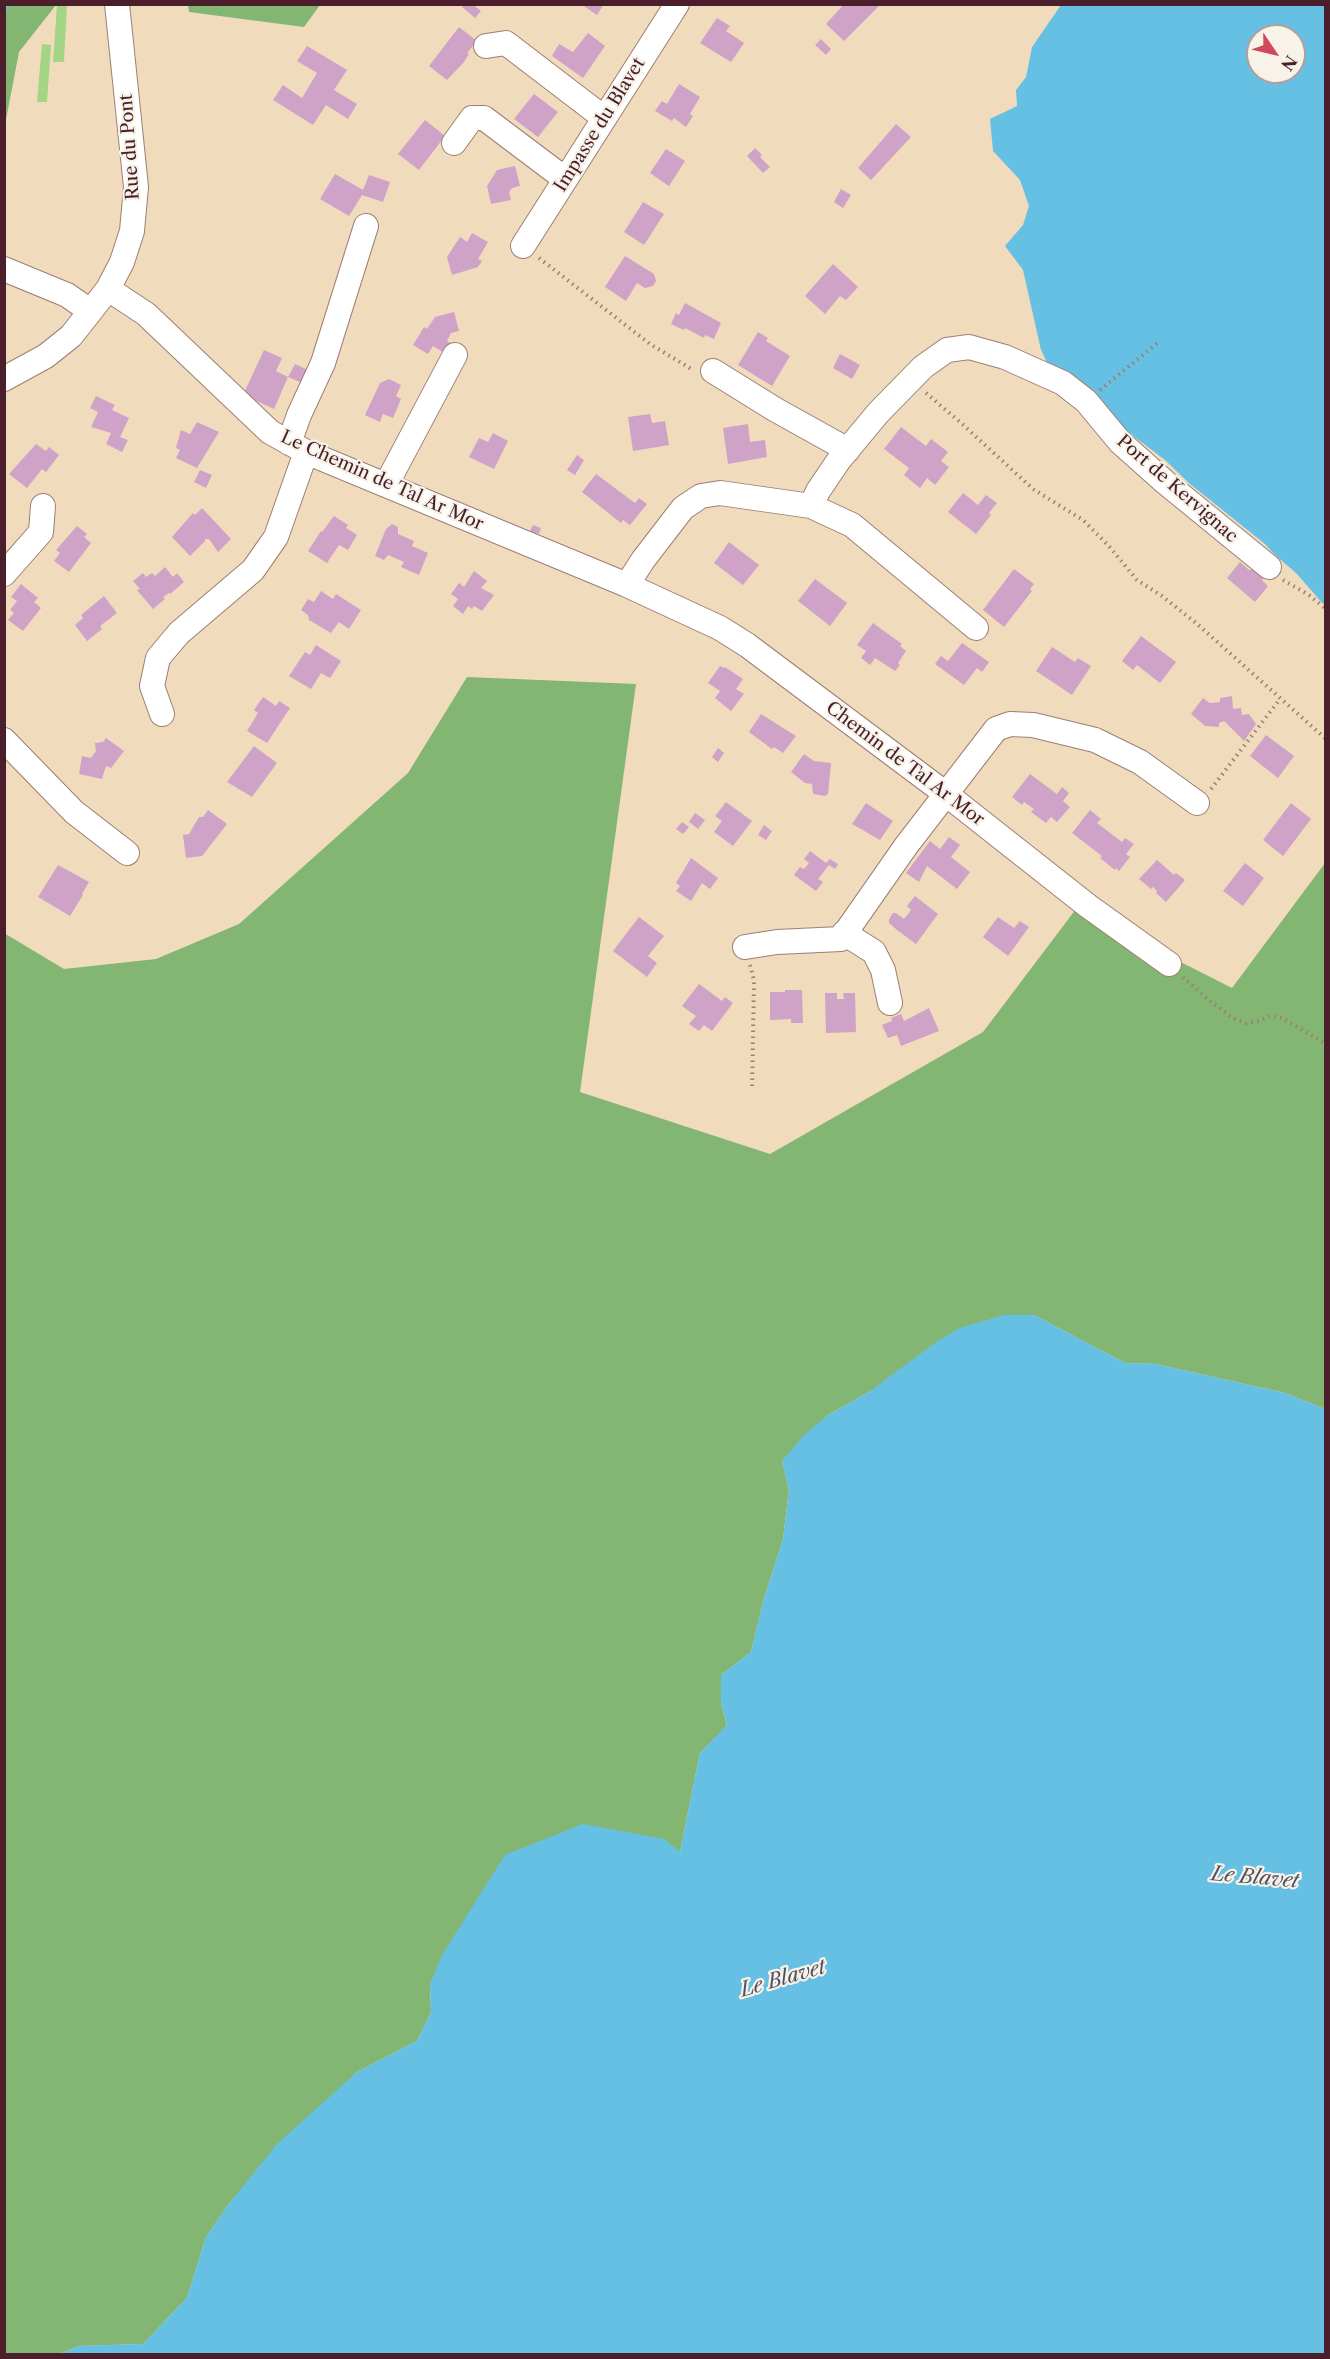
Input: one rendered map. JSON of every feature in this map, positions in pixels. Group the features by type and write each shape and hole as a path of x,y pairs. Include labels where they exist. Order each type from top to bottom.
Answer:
{"street":[{"name":"Rue du Pont","path":"4,379 46,356 71,336 108,288 122,262 132,231 136,187 117,4"},
{"name":"Impasse du Blavet","path":"523,246 677,4"},
{"path":"486,46 506,43 604,118"},
{"path":"454,143 472,118 484,118 565,179"},
{"path":"162,714 152,686 158,658 179,633 253,570 276,537 298,447 299,415 323,363 366,226"},
{"path":"4,269 67,295 90,311"},
{"name":"Le Chemin de Tal Ar Mor","path":"108,288 146,314 270,432 298,447 386,485 627,585"},
{"name":"Port de Kervignac","path":"811,506 818,491 848,450 878,413 924,366 947,350 969,347 1005,357 1063,383 1086,401 1120,442 1166,483 1269,567"},
{"path":"386,485 455,355"},
{"path":"706,372 848,450"},
{"path":"627,585 683,508 701,495 720,493 811,506 852,525 976,628"},
{"path":"4,574 41,532 43,506"},
{"name":"Chemin de Tal Ar Mor","path":"627,585 720,628 747,645 946,794 1088,906 1169,964"},
{"path":"745,947 777,942 841,939 996,729 1010,724 1058,729 1095,740 1140,762 1197,802"},
{"path":"4,740 74,812 127,853"},
{"path":"844,933 874,952 883,970 890,1003"}],"path":[{"path":"523,246 650,344 706,372"},
{"path":"1086,401 1160,341"},
{"path":"911,380 1033,489 1083,520 1108,545 1137,580 1196,623 1326,739"},
{"path":"1269,567 1283,580 1309,595 1326,609"},
{"path":"1197,802 1217,783 1280,699"},
{"path":"745,947 753,977 752,1090"},
{"path":"1169,964 1210,1001 1233,1018 1246,1023 1270,1016 1282,1018 1326,1044"}],"green space":[{"path":"5,4 56,5 19,52 5,125"},
{"path":"188,4 320,5 304,27 189,12"},
{"path":"57,5 67,5 64,62 53,62"},
{"path":"42,44 51,45 47,102 37,102"},
{"path":"467,677 636,684 580,1092 770,1154 983,1032 1076,909 1232,988 1325,863 1325,1409 1285,1393 1156,1364 1125,1363 1034,1315 869,1392 828,1415 782,1461 789,1490 783,1539 763,1602 751,1652 721,1675 721,1703 727,1726 700,1753 680,1852 430,1984 431,2012 417,2041 357,2072 250,2180 229,2204 206,2237 187,2298 143,2344 78,2346 60,2354 4,2354 4,933 64,969 156,959 239,924 408,773"}],"water":[{"path":"1061,5 1325,5 1325,606 1296,573 1265,544 1190,484 1165,460 1053,375 1041,350 1023,270 1005,246 1023,225 1029,206 1020,180 993,151 990,119 1017,106 1016,90 1026,77 1032,47"},
{"name":"Le Blavet","path":"1004,1315 1034,1315 1125,1363 1156,1364 1285,1393 1325,1409 1325,2354 60,2354 78,2346 143,2344 187,2298 206,2237 277,2144 357,2072 417,2041 431,2012 430,1984 442,1955 505,1855 583,1824 664,1839 680,1852 700,1753 727,1725 721,1703 721,1675 751,1652 763,1602 783,1539 789,1490 782,1461 805,1434 828,1415 869,1392 936,1342 960,1328"}],"building":[{"path":"464,4 472,4 481,11 475,18 462,7"},
{"path":"581,4 604,4 597,15"},
{"path":"844,4 879,6 844,41 826,24"},
{"path":"717,18 730,26 726,31 744,43 731,62 700,43"},
{"path":"459,27 477,41 467,53 469,54 464,62 447,80 429,66"},
{"path":"588,33 605,46 583,78 552,56 559,44 573,52"},
{"path":"821,39 831,49 826,55 815,45"},
{"path":"307,46 347,70 334,90 357,104 348,119 326,105 313,125 273,100 283,85 302,98 317,73 297,61"},
{"path":"679,84 700,97 690,114 693,116 686,127 674,118 672,121 655,111 662,101 667,104"},
{"path":"534,94 558,112 538,137 514,119"},
{"path":"425,120 445,136 419,170 398,154"},
{"path":"896,124 911,137 871,180 858,168"},
{"path":"755,148 770,167 763,173 747,156"},
{"path":"666,149 685,161 669,186 650,173"},
{"path":"515,166 520,186 512,188 509,192 511,200 491,204 487,186 497,170"},
{"path":"335,174 363,190 369,175 390,182 383,202 362,195 349,216 320,199"},
{"path":"841,189 851,195 843,208 834,202"},
{"path":"643,202 664,214 644,245 624,232"},
{"path":"472,233 488,242 478,259 482,261 478,267 452,275 447,257 460,237 467,242"},
{"path":"625,256 654,274 656,281 653,286 645,288 637,283 626,301 605,287"},
{"path":"833,264 858,287 846,300 840,296 825,314 805,296"},
{"path":"685,303 721,323 714,339 705,335 704,338 671,324 676,313 679,315"},
{"path":"454,312 459,331 451,333 447,341 450,343 444,353 433,346 428,354 413,345 424,327 427,329 435,317"},
{"path":"758,332 768,338 766,341 790,356 772,386 738,365"},
{"path":"264,350 282,358 276,371 288,377 274,409 243,395"},
{"path":"840,354 860,365 852,379 833,368"},
{"path":"295,364 308,370 302,383 288,377"},
{"path":"389,379 401,385 396,396 401,399 393,418 383,414 380,422 365,415 380,383"},
{"path":"96,396 115,405 112,410 129,418 120,437 128,440 122,452 106,444 111,433 91,427 98,412 90,408"},
{"path":"650,414 652,423 665,421 669,445 633,451 628,417"},
{"path":"197,422 219,432 197,468 176,458 180,450 176,448 181,430 190,434"},
{"path":"748,424 750,442 765,440 767,457 728,464 723,428"},
{"path":"901,427 926,446 931,439 948,452 941,461 949,467 935,485 927,478 920,488 904,475 909,468 884,449"},
{"path":"493,433 508,441 494,469 469,457 479,438 488,442"},
{"path":"36,444 46,451 49,447 59,455 46,472 42,469 27,488 9,474"},
{"path":"577,455 584,460 575,475 567,470"},
{"path":"200,470 212,475 206,488 194,482"},
{"path":"596,474 635,503 639,498 647,504 630,525 623,520 621,523 582,492"},
{"path":"963,493 978,505 986,495 997,503 976,534 948,512"},
{"path":"202,508 231,539 218,552 209,539 205,539 190,556 172,537 193,513 195,515"},
{"path":"334,516 348,525 346,528 357,535 348,550 339,545 327,563 308,551"},
{"path":"392,524 398,527 398,534 414,541 412,546 428,553 419,575 401,567 404,562 388,555 384,560 375,556 386,529"},
{"path":"533,525 541,528 539,534 530,531"},
{"path":"77,526 87,534 84,537 91,543 69,572 54,561 60,553 56,550"},
{"path":"729,542 759,565 743,585 714,563"},
{"path":"1240,562 1249,570 1256,569 1265,576 1262,580 1268,586 1255,602 1227,578"},
{"path":"165,567 173,577 177,573 184,582 163,597 165,599 153,609 137,590 140,589 133,581 143,573 146,577 152,573 155,576"},
{"path":"1014,569 1034,584 1030,589 1032,591 1004,627 983,610"},
{"path":"474,571 487,581 481,588 494,595 482,611 474,606 472,609 468,606 463,614 453,606 458,599 451,594 459,583 464,587"},
{"path":"815,579 847,603 830,626 798,601"},
{"path":"21,584 38,598 34,602 41,608 23,631 8,620 14,613 10,610 17,601 11,597"},
{"path":"321,591 333,599 336,594 361,610 349,629 339,622 331,633 309,620 308,615 301,610 308,599 314,602"},
{"path":"104,596 117,613 100,626 102,629 87,641 75,625 83,618 81,615"},
{"path":"873,623 902,644 900,646 906,651 895,671 875,658 870,665 861,658 866,651 857,645"},
{"path":"1141,636 1176,662 1160,683 1137,665 1133,670 1122,661"},
{"path":"962,643 989,662 982,672 977,668 964,685 935,664 941,656 948,661"},
{"path":"316,645 341,661 330,678 321,673 311,689 289,676 305,652 310,655"},
{"path":"1052,647 1075,662 1078,658 1091,666 1072,695 1036,671"},
{"path":"720,666 743,679 736,689 744,694 731,711 715,698 720,691 708,683"},
{"path":"1232,696 1233,709 1241,708 1242,715 1249,714 1256,724 1244,741 1224,721 1219,723 1219,727 1205,726 1191,714 1203,698 1210,703 1220,702 1220,698"},
{"path":"263,697 276,706 279,701 290,708 267,743 247,731 258,713 254,710"},
{"path":"761,714 796,736 783,753 774,747 772,749 749,732"},
{"path":"1266,735 1294,756 1278,778 1250,756"},
{"path":"106,738 124,751 111,768 107,766 102,779 79,774 82,756 91,758 96,751 95,743 103,742"},
{"path":"254,746 277,763 252,797 227,782"},
{"path":"718,748 724,753 718,762 712,757"},
{"path":"804,754 814,761 831,763 828,794 825,796 813,794 812,784 805,783 791,772"},
{"path":"1030,774 1057,794 1062,787 1069,793 1063,801 1070,807 1057,822 1051,817 1046,823 1031,812 1034,809 1024,802 1022,805 1012,797"},
{"path":"726,802 752,821 733,846 714,832 722,821 715,816"},
{"path":"866,803 893,821 880,840 852,824"},
{"path":"1291,803 1311,819 1283,856 1263,840"},
{"path":"208,810 227,824 202,856 186,858 183,835 189,834 199,817 203,817"},
{"path":"1090,810 1101,819 1097,823 1122,842 1125,838 1134,844 1126,854 1130,857 1119,871 1100,858 1102,856 1072,833"},
{"path":"695,813 705,820 698,829 689,822"},
{"path":"682,822 689,827 683,834 676,829"},
{"path":"764,825 772,831 766,840 758,835"},
{"path":"949,837 960,845 951,857 970,872 957,889 927,866 919,882 906,873 930,841 940,849"},
{"path":"810,851 826,863 830,859 838,864 835,869 829,865 818,879 823,882 816,891 794,875 800,867 804,869 809,863 804,859"},
{"path":"691,858 718,878 710,889 702,883 691,901 676,891 680,886 676,883"},
{"path":"1157,860 1174,875 1176,873 1185,880 1166,902 1153,887 1151,889 1139,879"},
{"path":"1245,863 1264,878 1243,906 1223,891"},
{"path":"58,865 89,882 70,916 38,897"},
{"path":"915,896 938,914 916,944 889,923 893,913 904,919 911,910 907,906"},
{"path":"639,917 664,936 648,956 657,963 647,977 613,951"},
{"path":"998,917 1014,928 1020,921 1029,927 1008,956 983,937"},
{"path":"699,984 722,1001 725,997 733,1003 712,1031 704,1025 699,1031 689,1024 696,1016 682,1006"},
{"path":"785,990 802,990 803,1023 791,1023 791,1019 770,1020 770,992 785,992"},
{"path":"825,993 837,993 837,999 844,999 843,993 855,993 856,1032 826,1033"},
{"path":"929,1008 939,1031 901,1046 897,1035 888,1038 882,1025 892,1021 891,1018 901,1014 904,1021"}],"waterway":[{"path":"4,11 5,4"}]}
